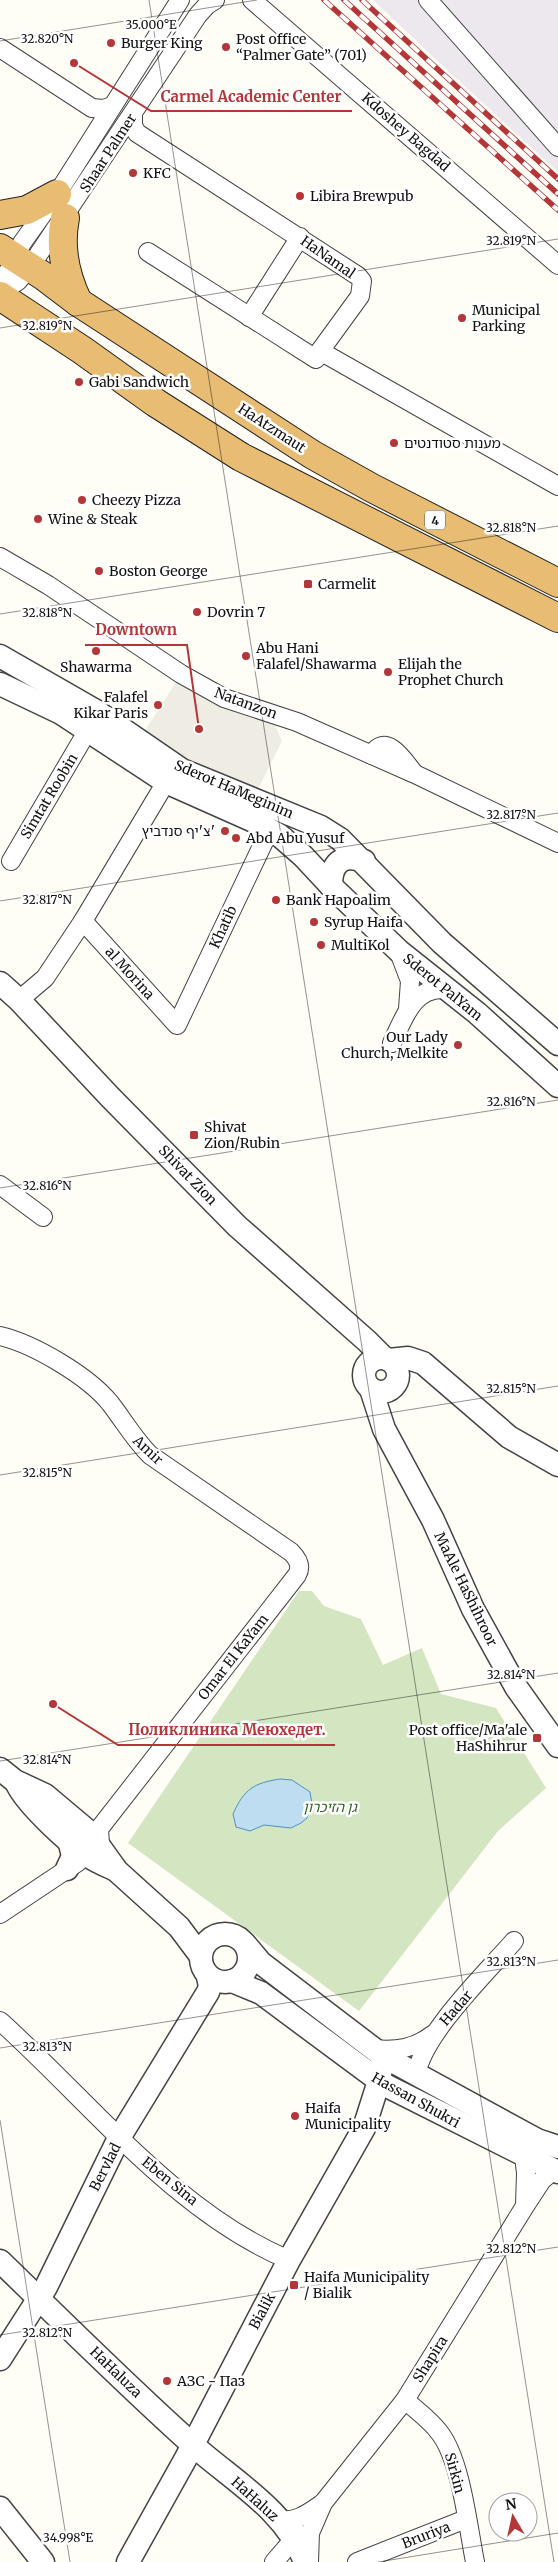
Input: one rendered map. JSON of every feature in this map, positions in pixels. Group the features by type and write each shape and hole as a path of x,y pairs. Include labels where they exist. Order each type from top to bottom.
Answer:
{"highway":[{"path":"0,216 27,210 61,206 64,263 78,302"},
{"name":"HaAtzmaut","path":"10,274 78,302 313,455 372,488 558,583"},
{"name":"4","path":"10,274 82,350 156,404 241,457 558,618"}],"street":[{"name":"Shaar Palmer","path":"10,274 61,206 112,106 180,0"},
{"name":"Shaar Palmer","path":"0,288 133,114 198,15 206,5 215,0"},
{"name":"Kdoshey Bagdad","path":"252,0 558,264"},
{"path":"428,0 558,147"},
{"path":"0,48 92,108 112,106"},
{"name":"HaNamal","path":"133,114 133,126 137,133 354,272 362,282 360,296 320,351"},
{"path":"250,317 300,237"},
{"path":"148,252 316,359 320,351 558,486"},
{"name":"Natanzon","path":"0,557 48,586 180,674 224,698 297,722 372,755 379,747 391,747 415,774 558,843"},
{"name":"Sderot HaMeginim","path":"0,656 96,712 182,770 321,827 340,839 364,861"},
{"name":"Sderot HaMeginim","path":"0,684 60,713 166,782 270,829 303,856 330,886"},
{"name":"Simtat Roobin","path":"10,861 88,730"},
{"path":"19,1000 45,978 83,921 166,782"},
{"name":"Khatib","path":"177,1025 270,829"},
{"path":"330,886 332,870 338,862 352,858 364,861 442,944 558,1044"},
{"name":"Sderot PalYam","path":"330,886 399,952 483,1018 558,1086"},
{"name":"al Morina","path":"83,921 177,1025"},
{"path":"399,952 410,981 408,1009"},
{"name":"Shivat Zion","path":"0,983 19,1000 110,1097 237,1226 367,1340 387,1375"},
{"path":"392,1043 408,1009 420,995 431,990 444,988"},
{"path":"0,1185 43,1217"},
{"name":"Amir","path":"0,1336 32,1346 90,1384 110,1403 134,1438 150,1455 291,1552 298,1560 299,1565"},
{"path":"387,1375 398,1358 415,1360 430,1368 509,1436 558,1465"},
{"name":"MaAle HaShihroor","path":"387,1375 384,1429 433,1520 473,1609 516,1687 558,1746"},
{"name":"Omar El KaYam","path":"103,1857 100,1829 297,1575 299,1565"},
{"path":"8,1775 33,1806 69,1840 103,1857"},
{"path":"8,1775 45,1795 103,1857 179,1927 200,1955"},
{"path":"66,1869 72,1856 69,1840"},
{"path":"0,1914 66,1869 103,1857"},
{"path":"179,1927 234,1935 245,1944 249,1959 248,1966 239,1978 232,1982 216,1981 208,1977 200,1963 200,1955 205,1943 220,1934"},
{"name":"Hadar","path":"416,2074 422,2055 438,2030 514,1941"},
{"name":"Hassan Shukri","path":"245,1944 261,1963 378,2052 537,2140 558,2147"},
{"name":"Bervlad","path":"0,2359 39,2299 119,2138 208,1992 210,1986 208,1977"},
{"name":"Hassan Shukri","path":"232,1982 261,1993 379,2081 410,2099 524,2156 557,2170"},
{"name":"Eben Sina","path":"0,2021 119,2138 231,2230 255,2246 289,2260"},
{"name":"Hadar","path":"378,2052 414,2046 438,2030"},
{"name":"Bialik","path":"128,2562 289,2260 364,2128 379,2081 378,2052"},
{"path":"364,2128 385,2107 410,2099"},
{"path":"524,2156 526,2173 525,2206"},
{"name":"Shapira","path":"307,2562 310,2533 323,2503 404,2400 542,2180 557,2170"},
{"path":"0,2261 39,2299"},
{"name":"HaHaluza","path":"39,2299 192,2445"},
{"name":"Sirkin","path":"404,2400 439,2431 447,2443 455,2465 475,2562"},
{"name":"HaHaluz","path":"192,2445 268,2508 290,2530 307,2562"},
{"name":"Shapira","path":"290,2530 288,2521 323,2503"},
{"path":"0,2508 41,2560"},
{"name":"Bruriya","path":"357,2562 466,2519"},
{"path":"274,2562 290,2530"}],"shaded area":[{"path":"373,0 558,0 558,172 445,68"},
{"path":"181,674 269,712 282,741 253,799 139,740"}],"green space":[{"name":"גן הזיכרון","path":"299,1591 312,1591 324,1606 361,1619 383,1665 422,1648 441,1694 496,1708 546,1788 498,1831 359,2011 128,1843"}],"water":[{"path":"280,1779 292,1780 310,1792 312,1804 307,1818 291,1828 264,1825 250,1831 236,1827 233,1814 246,1793 257,1785"}],"railway":[{"path":"324,0 558,210"},
{"path":"344,0 558,194"},
{"path":"362,0 558,179"}],"place":[{"name":"Burger King","path":"111,43"},
{"name":"Post office “Palmer Gate” (701)","path":"226,47"},
{"name":"Carmel Academic Center","path":"74,63"},
{"name":"KFC","path":"133,173"},
{"name":"Libira Brewpub","path":"300,196"},
{"name":"Municipal Parking","path":"462,318"},
{"name":"Gabi Sandwich","path":"79,382"},
{"name":"מענות סטודנטים","path":"394,443"},
{"name":"Cheezy Pizza","path":"82,500"},
{"name":"Wine & Steak","path":"38,519"},
{"name":"Boston George","path":"99,571"},
{"name":"Carmelit","path":"308,584"},
{"name":"Dovrin 7","path":"197,612"},
{"name":"Shawarma","path":"96,651"},
{"name":"Abu Hani Falafel/Shawarma","path":"246,656"},
{"name":"Elijah the Prophet Church","path":"388,672"},
{"name":"Falafel Kikar Paris","path":"158,705"},
{"name":"Downtown","path":"199,729"},
{"name":"צ'יף סנדביץ'","path":"225,831"},
{"name":"Abd Abu Yusuf","path":"236,838"},
{"name":"Bank Hapoalim","path":"276,900"},
{"name":"Syrup Haifa","path":"314,922"},
{"name":"MultiKol","path":"321,945"},
{"name":"Our Lady Church, Melkite","path":"458,1045"},
{"name":"Shivat Zion/Rubin","path":"194,1135"},
{"name":"Поликлиника Меюхедет.","path":"53,1704"},
{"name":"Post office/Ma'ale HaShihrur","path":"537,1738"},
{"name":"Haifa Municipality","path":"295,2116"},
{"name":"Haifa Municipality / Bialik","path":"294,2285"},
{"name":"АЗС - Паз","path":"167,2381"}]}
